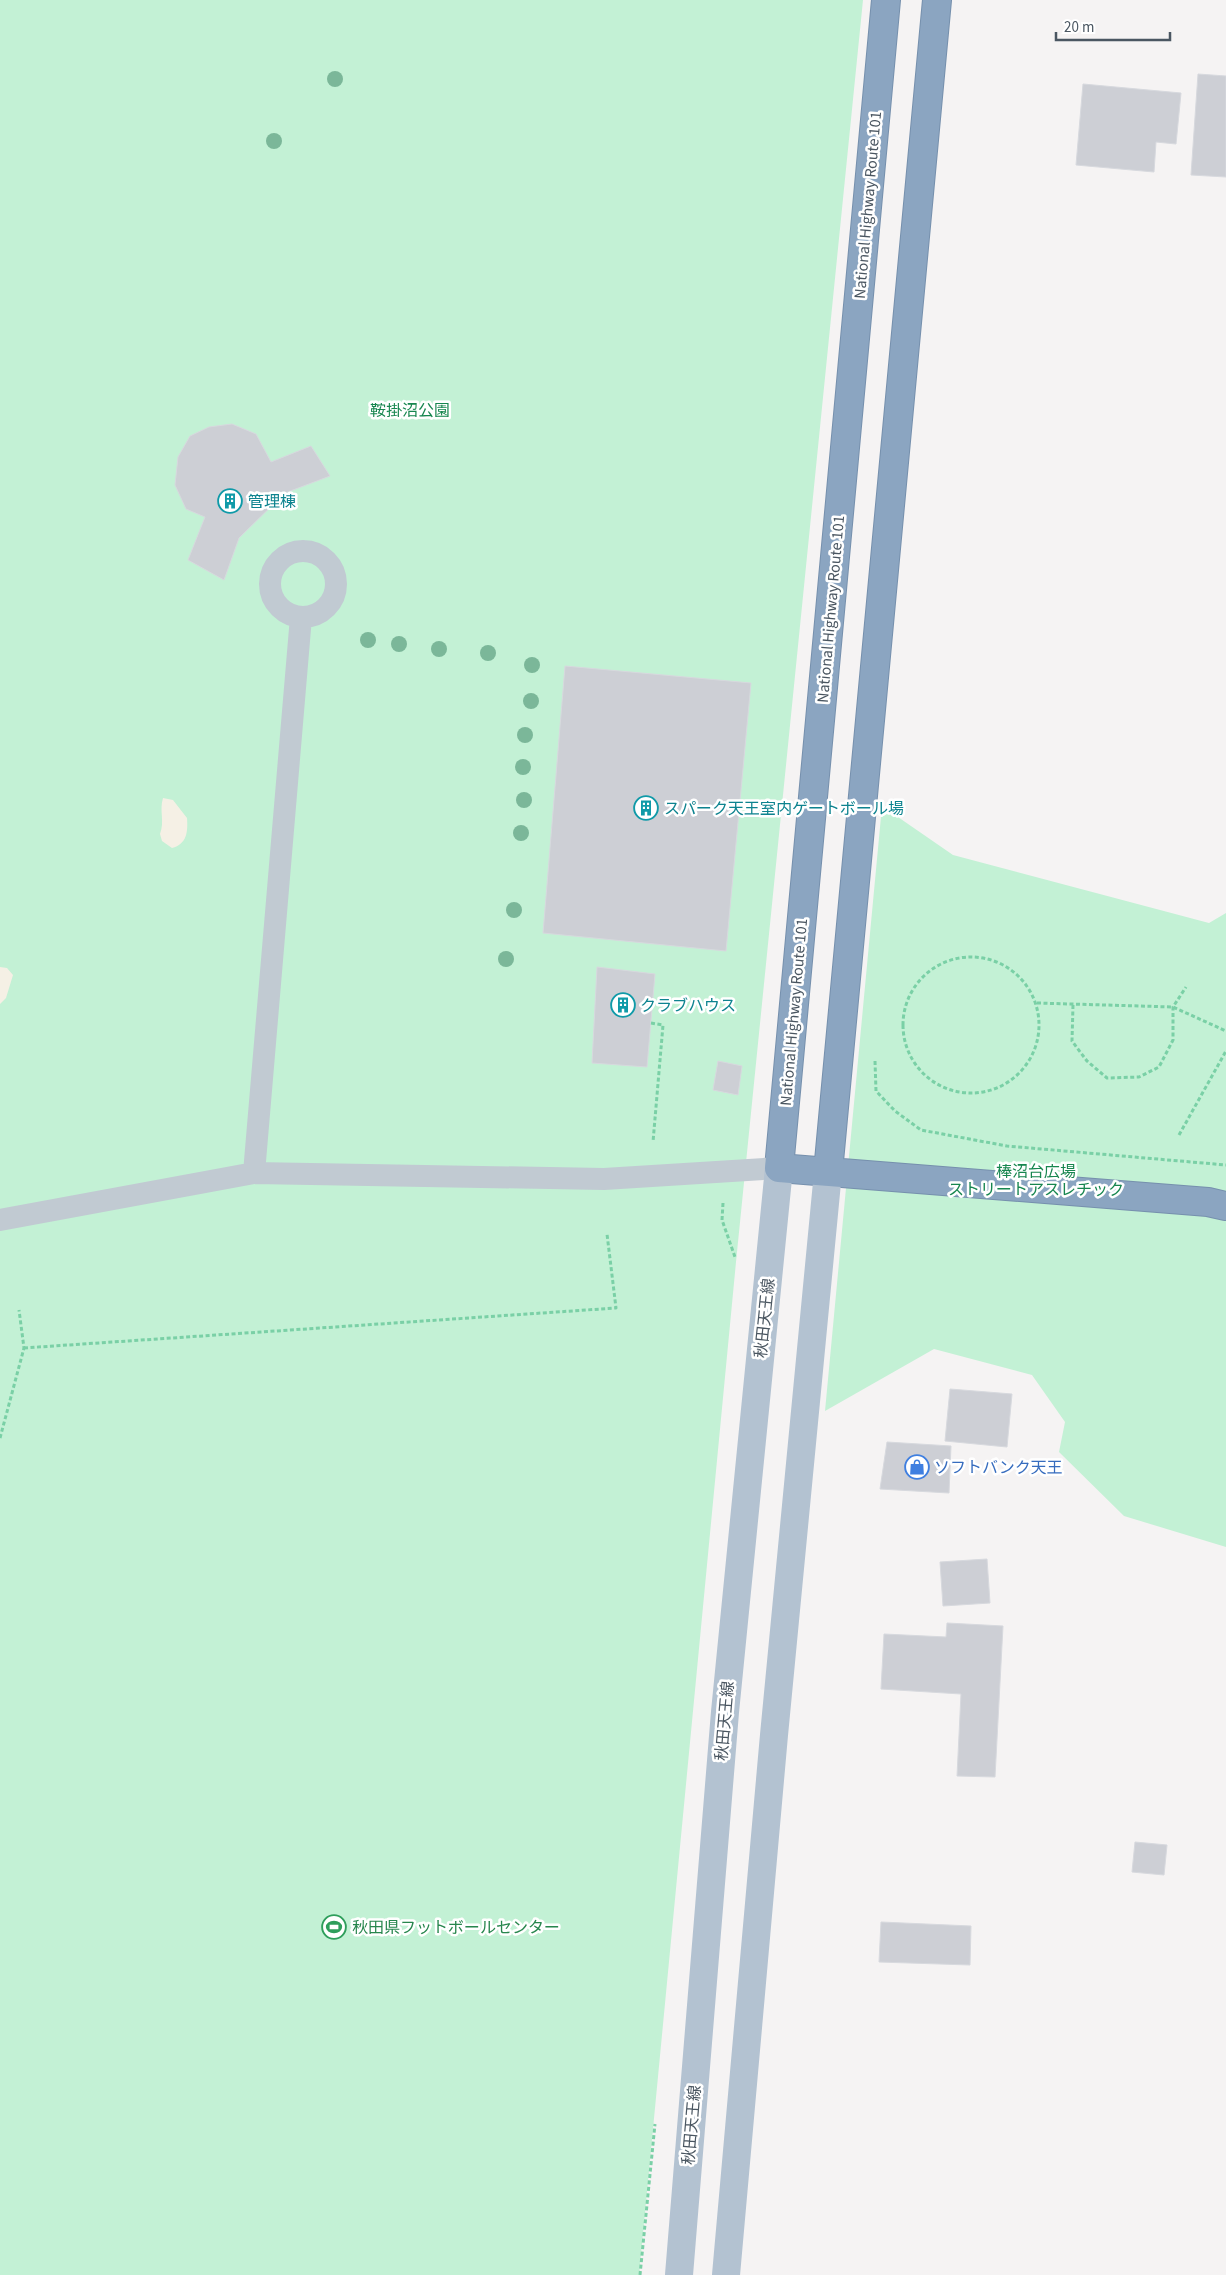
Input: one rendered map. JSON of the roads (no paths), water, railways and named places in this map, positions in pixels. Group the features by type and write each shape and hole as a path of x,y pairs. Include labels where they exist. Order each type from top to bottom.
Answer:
{"highway":[{"name":"National Highway Route 101","path":"779,1168 886,0"},
{"path":"828,1172 937,0"},
{"path":"779,1168 1208,1202 1226,1206"}],"main road":[{"name":"秋田天王線","path":"679,2275 726,1702 779,1168"},
{"path":"726,2275 774,1735 828,1172"}],"lane":[{"path":"254,1173 301,617"},
{"path":"0,1220 254,1173 604,1179 779,1168"}],"place":[{"name":"管理棟","path":"230,501"},
{"name":"スパーク天王室内ゲートボール場","path":"646,808"},
{"name":"クラブハウス","path":"623,1005"},
{"name":"ソフトバンク天王","path":"917,1467"},
{"name":"秋田県フットボールセンター","path":"334,1927"}],"park label":[{"name":"鞍掛沼公園","path":"410,410"},
{"name":"棒沼台広場 ストリートアスレチック","path":"1036,1180"}]}
